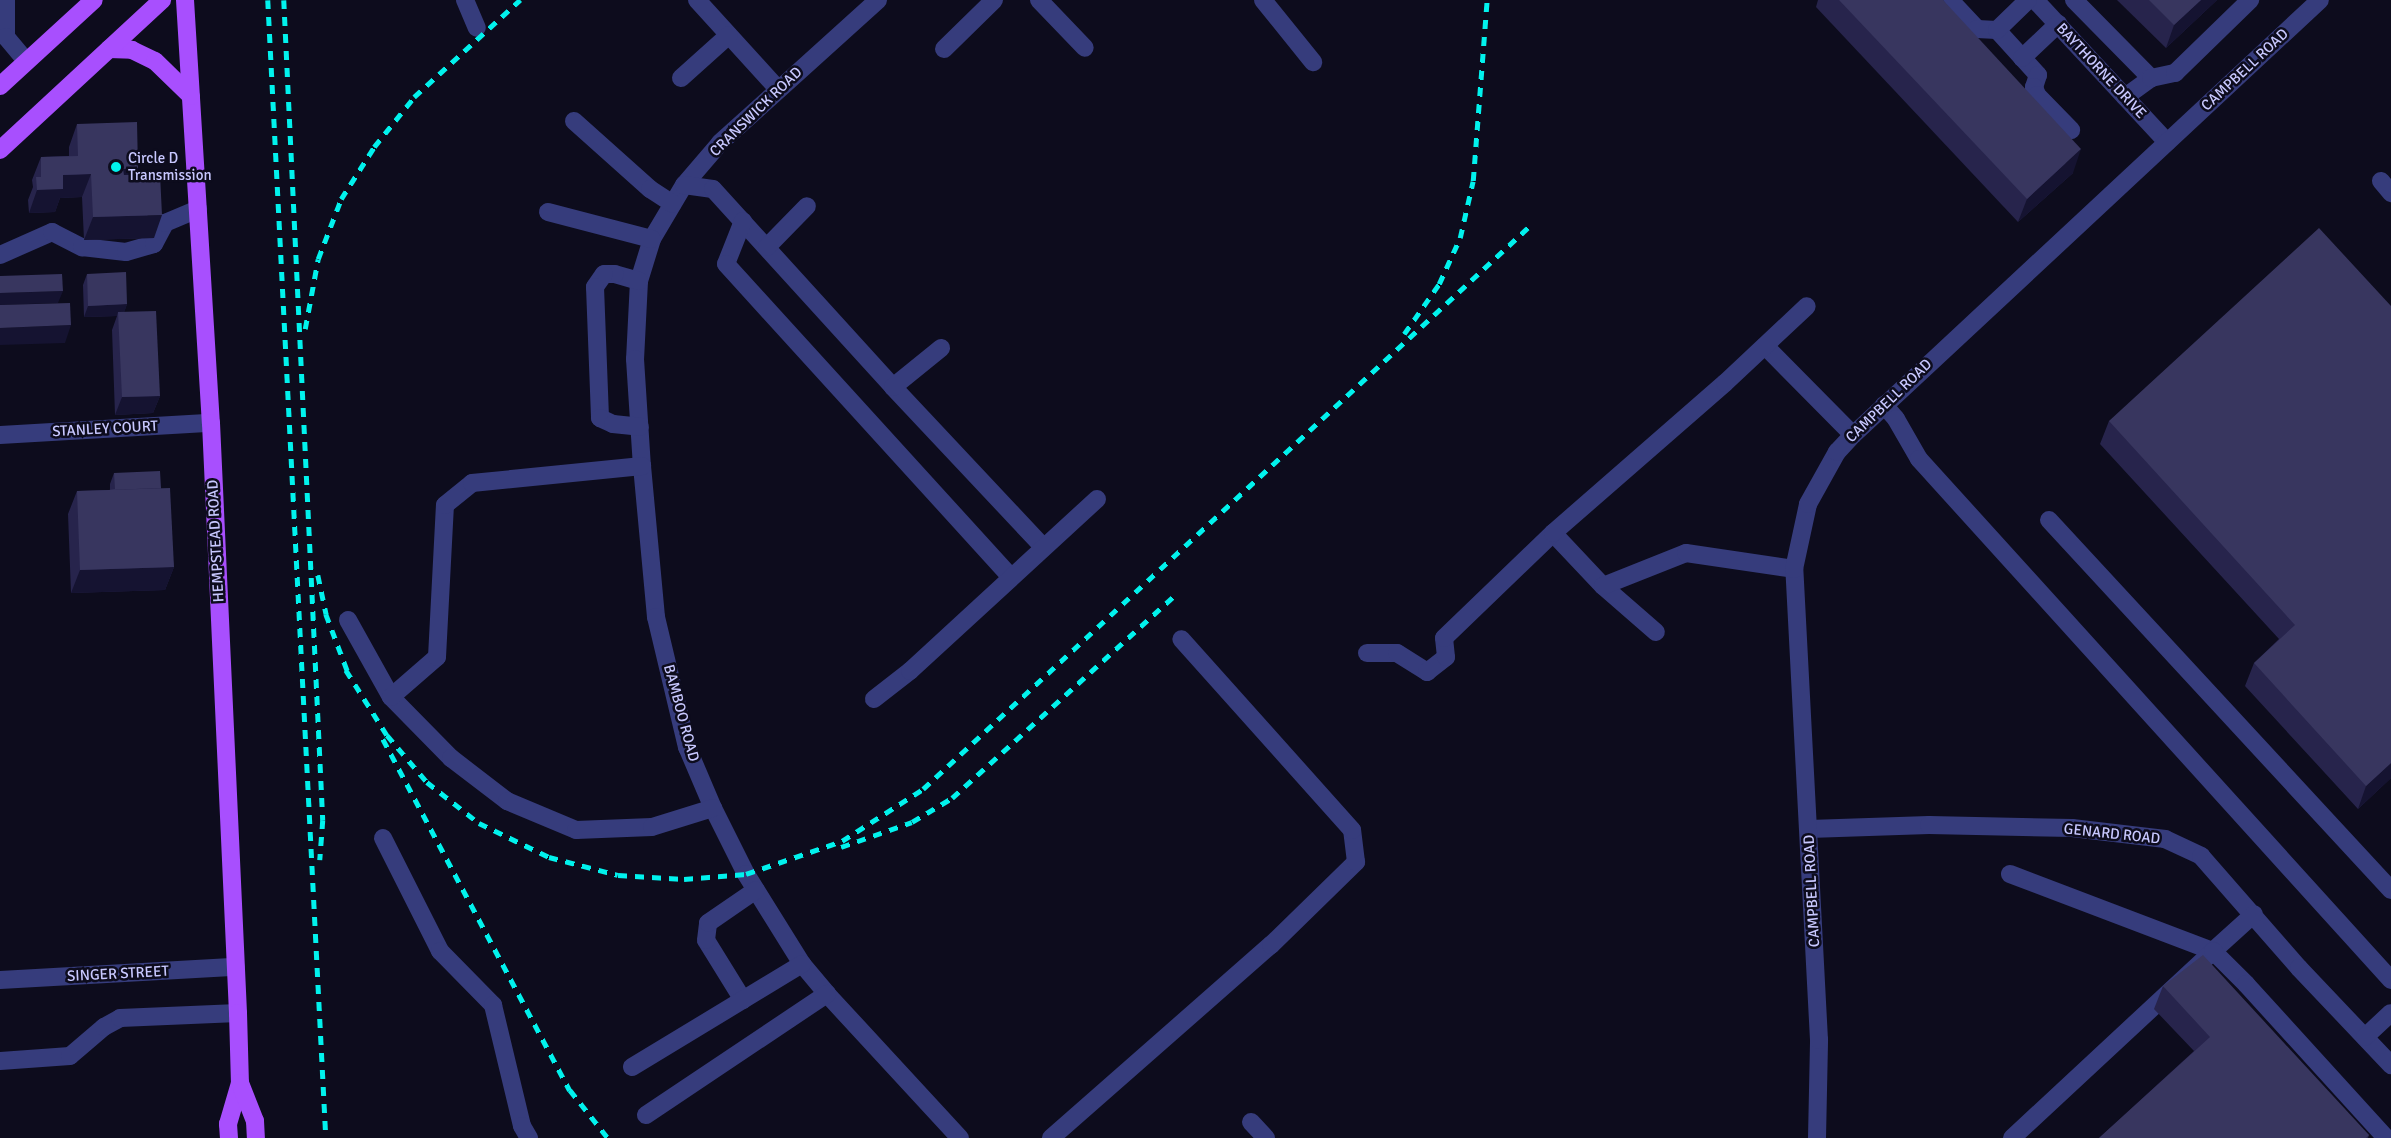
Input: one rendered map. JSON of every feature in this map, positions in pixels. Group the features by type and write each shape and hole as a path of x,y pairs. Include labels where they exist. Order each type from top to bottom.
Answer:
{"main road":[{"path":"0,86 94,0"},
{"path":"0,150 162,0"},
{"name":"HEMPSTEAD ROAD","path":"185,0 211,423 238,1013 240,1083 228,1124 229,1138"},
{"path":"109,49 132,50 155,61 191,96"},
{"name":"HEMPSTEAD ROAD","path":"240,1083 255,1121 255,1138"}],"street":[{"path":"6,0 6,37 26,61"},
{"path":"465,0 477,28"},
{"path":"697,0 778,89"},
{"name":"CRANSWICK ROAD","path":"652,239 684,185 720,143 878,0"},
{"path":"944,49 994,0"},
{"path":"1039,0 1085,48"},
{"path":"1263,0 1313,62"},
{"path":"1950,0 1977,29 1997,30 2036,1"},
{"path":"2074,0 2151,78"},
{"path":"2125,97 2151,78 2175,73 2250,0"},
{"name":"CAMPBELL ROAD","path":"1817,1138 1819,1040 1794,569 1808,504 1837,452 1853,435 2320,0"},
{"name":"BAYTHORNE DRIVE","path":"2036,1 2167,142"},
{"path":"2022,58 2058,24"},
{"path":"1997,30 2038,75 2034,87 2037,94 2071,130"},
{"path":"681,78 729,35"},
{"path":"574,121 650,189 673,204"},
{"path":"684,185 713,189 893,387 1043,547"},
{"path":"767,247 807,206"},
{"path":"0,255 52,232 82,247 126,252 154,244 165,223 198,209"},
{"path":"548,212 652,239"},
{"path":"743,221 726,264 1011,577"},
{"name":"BAMBOO ROAD","path":"652,239 639,281 635,359 642,466 656,617 687,747 712,808 756,890 802,964 960,1138"},
{"path":"639,281 615,274 604,274 595,287 600,418 613,424 640,427"},
{"path":"1368,653 1396,653 1427,672 1446,657 1444,638 1553,533 1765,346 1807,306"},
{"path":"1765,346 1853,435"},
{"path":"893,387 940,348"},
{"path":"1884,405 1896,419 1919,459 2391,980"},
{"name":"STANLEY COURT","path":"0,435 211,423"},
{"path":"391,697 437,657 445,505 472,483 642,466"},
{"path":"874,699 910,671 1097,499"},
{"path":"2049,520 2391,890"},
{"path":"1553,533 1602,586 1656,632"},
{"path":"1602,586 1686,553 1794,569"},
{"path":"348,620 391,697 451,758 507,801 576,830 652,827 712,808"},
{"path":"1051,1138 1271,945 1356,862 1352,830 1181,639"},
{"name":"GENARD ROAD","path":"1809,829 1929,825 2072,828 2165,838 2201,856 2391,1065"},
{"path":"383,838 440,951 493,1005 522,1126 529,1138"},
{"path":"2010,874 2213,951 2246,984 2386,1138"},
{"path":"743,1000 706,940 708,923 756,890"},
{"path":"2012,1138 2254,914"},
{"path":"632,1068 802,964"},
{"name":"SINGER STREET","path":"0,981 236,967"},
{"path":"646,1116 827,994"},
{"path":"0,1061 69,1056 104,1027 120,1018 238,1013"},
{"path":"2365,1037 2391,1013"},
{"path":"1251,1122 1266,1138"}],"building":[{"path":"1839,0 1943,0 2081,149 2027,199"},
{"path":"2149,0 2201,0 2174,25"},
{"path":"137,122 138,168 123,169 124,175 160,174 162,215 93,217 91,174 63,175 63,189 37,190 36,177 41,177 41,157 78,156 77,124"},
{"path":"2319,228 2391,306 2391,763 2366,786 2254,663 2295,625 2109,421"},
{"path":"126,272 127,304 88,306 87,274"},
{"path":"62,274 63,291 0,293 0,276"},
{"path":"70,303 71,325 0,328 0,305"},
{"path":"156,311 160,396 122,397 118,312"},
{"path":"160,471 161,488 109,490 115,489 114,473"},
{"path":"170,488 174,567 80,570 77,491"},
{"path":"2203,955 2369,1135 2366,1138 2099,1138 2210,1037 2163,986"}],"railway":[{"path":"268,0 326,1138"},
{"path":"284,0 323,820 320,860"},
{"path":"305,329 318,259 341,199 374,147 414,97 520,0"},
{"path":"1404,334 1439,284 1460,238 1473,181 1487,0"},
{"path":"346,670 387,735 427,782 479,823 549,857 618,875 684,879 746,874 842,841 923,789 1533,223"},
{"path":"318,575 326,614 349,675"},
{"path":"841,847 912,822 952,798 1175,595"},
{"path":"383,739 570,1090 608,1138"}],"place":[{"name":"Circle D Transmission","path":"116,167"}]}
